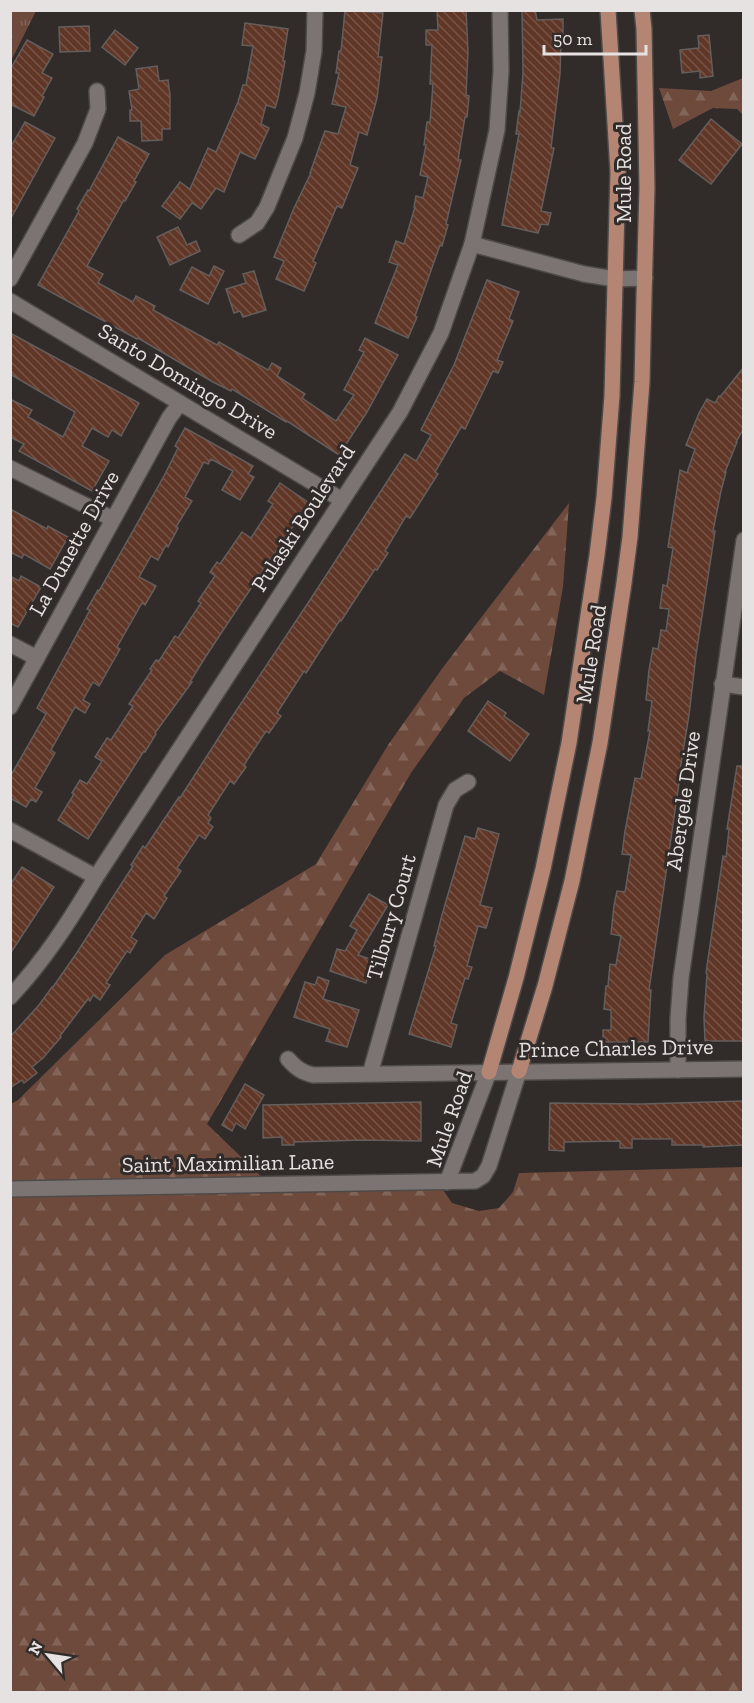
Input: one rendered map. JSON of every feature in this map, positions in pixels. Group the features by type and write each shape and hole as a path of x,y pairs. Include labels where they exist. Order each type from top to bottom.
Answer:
{"main road":[{"name":"Mule Road","path":"489,1072 516,978 543,869 569,742 604,498 612,396 618,172 608,10"},
{"name":"Mule Road","path":"519,1071 545,986 569,891 600,743 630,537 642,382 645,278 647,178 642,10"}],"street":[{"path":"239,235 257,223 267,207 295,138 307,93 314,51 315,10"},
{"name":"Pulaski Boulevard","path":"10,998 26,981 59,937 400,412 441,333 472,244 497,130 501,71 500,10"},
{"path":"10,279 85,143 98,109 97,91"},
{"path":"472,244 584,274 615,279 645,278"},
{"name":"Santo Domingo Drive","path":"10,301 342,500"},
{"name":"La Dunette Drive","path":"10,707 169,418 180,403"},
{"path":"10,468 113,519"},
{"name":"Abergele Drive","path":"678,1070 681,978 744,540"},
{"path":"10,644 37,658"},
{"path":"722,684 744,687"},
{"name":"Tilbury Court","path":"370,1074 446,805 455,790 468,782"},
{"path":"10,830 96,877"},
{"name":"Prince Charles Drive","path":"288,1059 296,1068 313,1075 744,1069"},
{"name":"Mule Road","path":"489,1072 447,1182 475,1181 486,1172 519,1071"},
{"name":"Saint Maximilian Lane","path":"10,1189 447,1182"}],"green space":[{"path":"10,11 36,11 11,61"},
{"path":"743,78 743,115 737,109 713,108 673,129 659,88 711,91"},
{"path":"569,503 563,587 544,695 500,671 464,698 411,773 207,1124 265,1180 433,1175 452,1203 479,1211 499,1208 513,1192 519,1173 743,1167 743,1692 11,1692 11,1104 18,1100 165,955 316,864 388,745 444,666"}],"building":[{"path":"345,10 383,13 378,57 382,57 377,98 367,135 359,132 350,165 358,168 342,208 337,206 313,261 316,263 304,291 276,279 284,261 274,257 311,173 325,131 338,134 346,107 332,104 339,73 336,73 339,51 341,51"},
{"path":"437,10 466,10 468,52 466,95 469,96 458,160 461,160 446,224 448,225 408,338 375,323 398,265 389,262 396,241 404,244 416,196 423,198 428,177 420,175 426,145 424,145 427,122 430,122 433,84 430,84 432,45 426,45 426,30 438,30"},
{"path":"522,10 535,10 537,20 563,19 563,42 561,42 560,74 551,148 554,148 541,211 551,213 548,225 541,224 538,233 502,225 519,134 516,134 523,73"},
{"path":"245,23 288,29 278,98 275,108 266,105 261,124 269,128 255,159 240,152 224,192 216,188 201,209 192,203 180,219 162,206 180,182 190,189 208,148 216,152 243,85 246,85 253,46 242,45"},
{"path":"89,26 90,51 60,52 59,27"},
{"path":"115,30 138,48 125,65 102,47"},
{"path":"709,35 713,76 700,78 700,71 682,73 680,50 699,48 698,36"},
{"path":"27,40 53,54 42,73 52,78 34,116 10,104 10,70"},
{"path":"157,66 159,81 168,80 170,129 162,129 162,140 142,141 141,121 130,121 130,110 132,110 129,91 139,89 136,69"},
{"path":"711,119 742,144 711,184 679,160"},
{"path":"25,122 55,138 10,220 10,148"},
{"path":"118,137 149,154 134,181 136,182 87,266 103,274 98,283 133,302 136,296 155,306 153,310 217,345 219,342 268,370 272,363 281,368 277,376 305,394 302,398 336,421 354,395 344,390 364,352 359,350 365,338 398,355 367,412 339,455 232,389 231,391 213,382 138,338 38,285 79,211 77,209"},
{"path":"178,227 187,245 196,241 200,251 170,265 157,237"},
{"path":"214,266 224,271 208,304 180,290 192,267 209,276"},
{"path":"254,271 266,310 243,317 240,311 234,313 226,289 246,283 243,274"},
{"path":"487,280 519,292 509,319 513,321 497,360 503,362 498,373 493,371 465,429 461,427 435,472 438,474 410,518 406,516 385,551 388,553 377,570 375,569 277,713 281,716 269,733 266,731 244,765 246,767 234,784 230,781 208,815 211,818 208,823 213,827 205,839 199,835 177,868 181,871 164,896 167,898 154,919 146,913 131,937 137,941 130,953 127,951 106,983 110,985 100,1000 93,995 90,1001 88,999 61,1037 32,1067 37,1073 24,1083 22,1080 10,1088 10,1037 39,1005 76,954 133,866 131,865 143,846 145,848 180,798 405,454 416,461 431,435 421,430 454,365"},
{"path":"10,333 139,403 121,436 112,430 108,437 92,428 82,446 109,461 92,491 19,451 24,444 10,437 10,399 32,410 28,417 63,437 75,412 10,374"},
{"path":"744,367 744,428 725,472 713,531 715,531 649,990 651,990 648,1042 603,1042 603,1030 611,1030 611,1010 604,1009 606,986 608,986 610,964 616,965 621,936 611,934 614,905 617,891 625,892 631,855 622,854 625,831 635,778 641,779 650,731 648,731 652,701 646,700 649,670 653,648 658,649 661,630 666,631 669,609 660,608 663,585 667,586 673,548 668,547 680,470 687,473 695,449 686,445 707,399 715,403"},
{"path":"185,428 253,466 248,474 254,477 240,500 222,490 233,471 211,459 208,464 204,462 185,497 192,501 176,527 178,528 168,547 166,545 158,560 151,556 139,577 156,586 145,605 142,603 117,647 120,649 99,686 93,682 83,700 90,704 85,713 75,707 51,750 55,753 35,788 42,792 36,802 31,799 26,807 10,798 10,777 46,714 37,708 90,610 87,609 164,476 178,448 175,446"},
{"path":"280,483 309,503 206,656 190,682 192,682 155,733 88,839 58,820 74,794 72,793 80,780 87,784 102,761 95,757 107,738 111,740 133,706 129,704 152,670 150,669 156,660 159,661 175,636 178,638 201,603 198,601 215,576 210,572 217,562 220,564 242,532 251,538 273,504 268,501"},
{"path":"10,509 47,529 48,526 68,537 50,569 24,554 22,558 10,552"},
{"path":"10,576 19,581 21,576 41,587 18,627 10,623"},
{"path":"488,701 506,713 504,716 529,734 510,761 468,731"},
{"path":"737,766 744,766 744,1041 705,1041 706,973 723,856 726,857 729,829 727,829"},
{"path":"478,828 499,834 480,905 492,908 486,928 478,926 467,966 472,967 468,979 465,978 451,1023 457,1025 451,1047 409,1034 436,946 434,946 442,915 465,836 475,839"},
{"path":"22,867 54,887 10,954 10,885"},
{"path":"369,894 388,905 358,955 373,960 366,983 330,971 337,949 345,951 357,930 350,926"},
{"path":"318,977 329,981 323,999 359,1010 347,1047 326,1041 330,1029 294,1017 305,982 315,985"},
{"path":"245,1084 264,1095 245,1129 236,1123 232,1131 222,1125"},
{"path":"744,1101 744,1145 703,1147 703,1145 672,1145 672,1139 632,1139 632,1148 620,1148 620,1141 564,1142 564,1151 549,1150 550,1103 641,1104"},
{"path":"421,1102 421,1141 294,1142 294,1145 282,1145 282,1137 263,1138 263,1105"}]}
